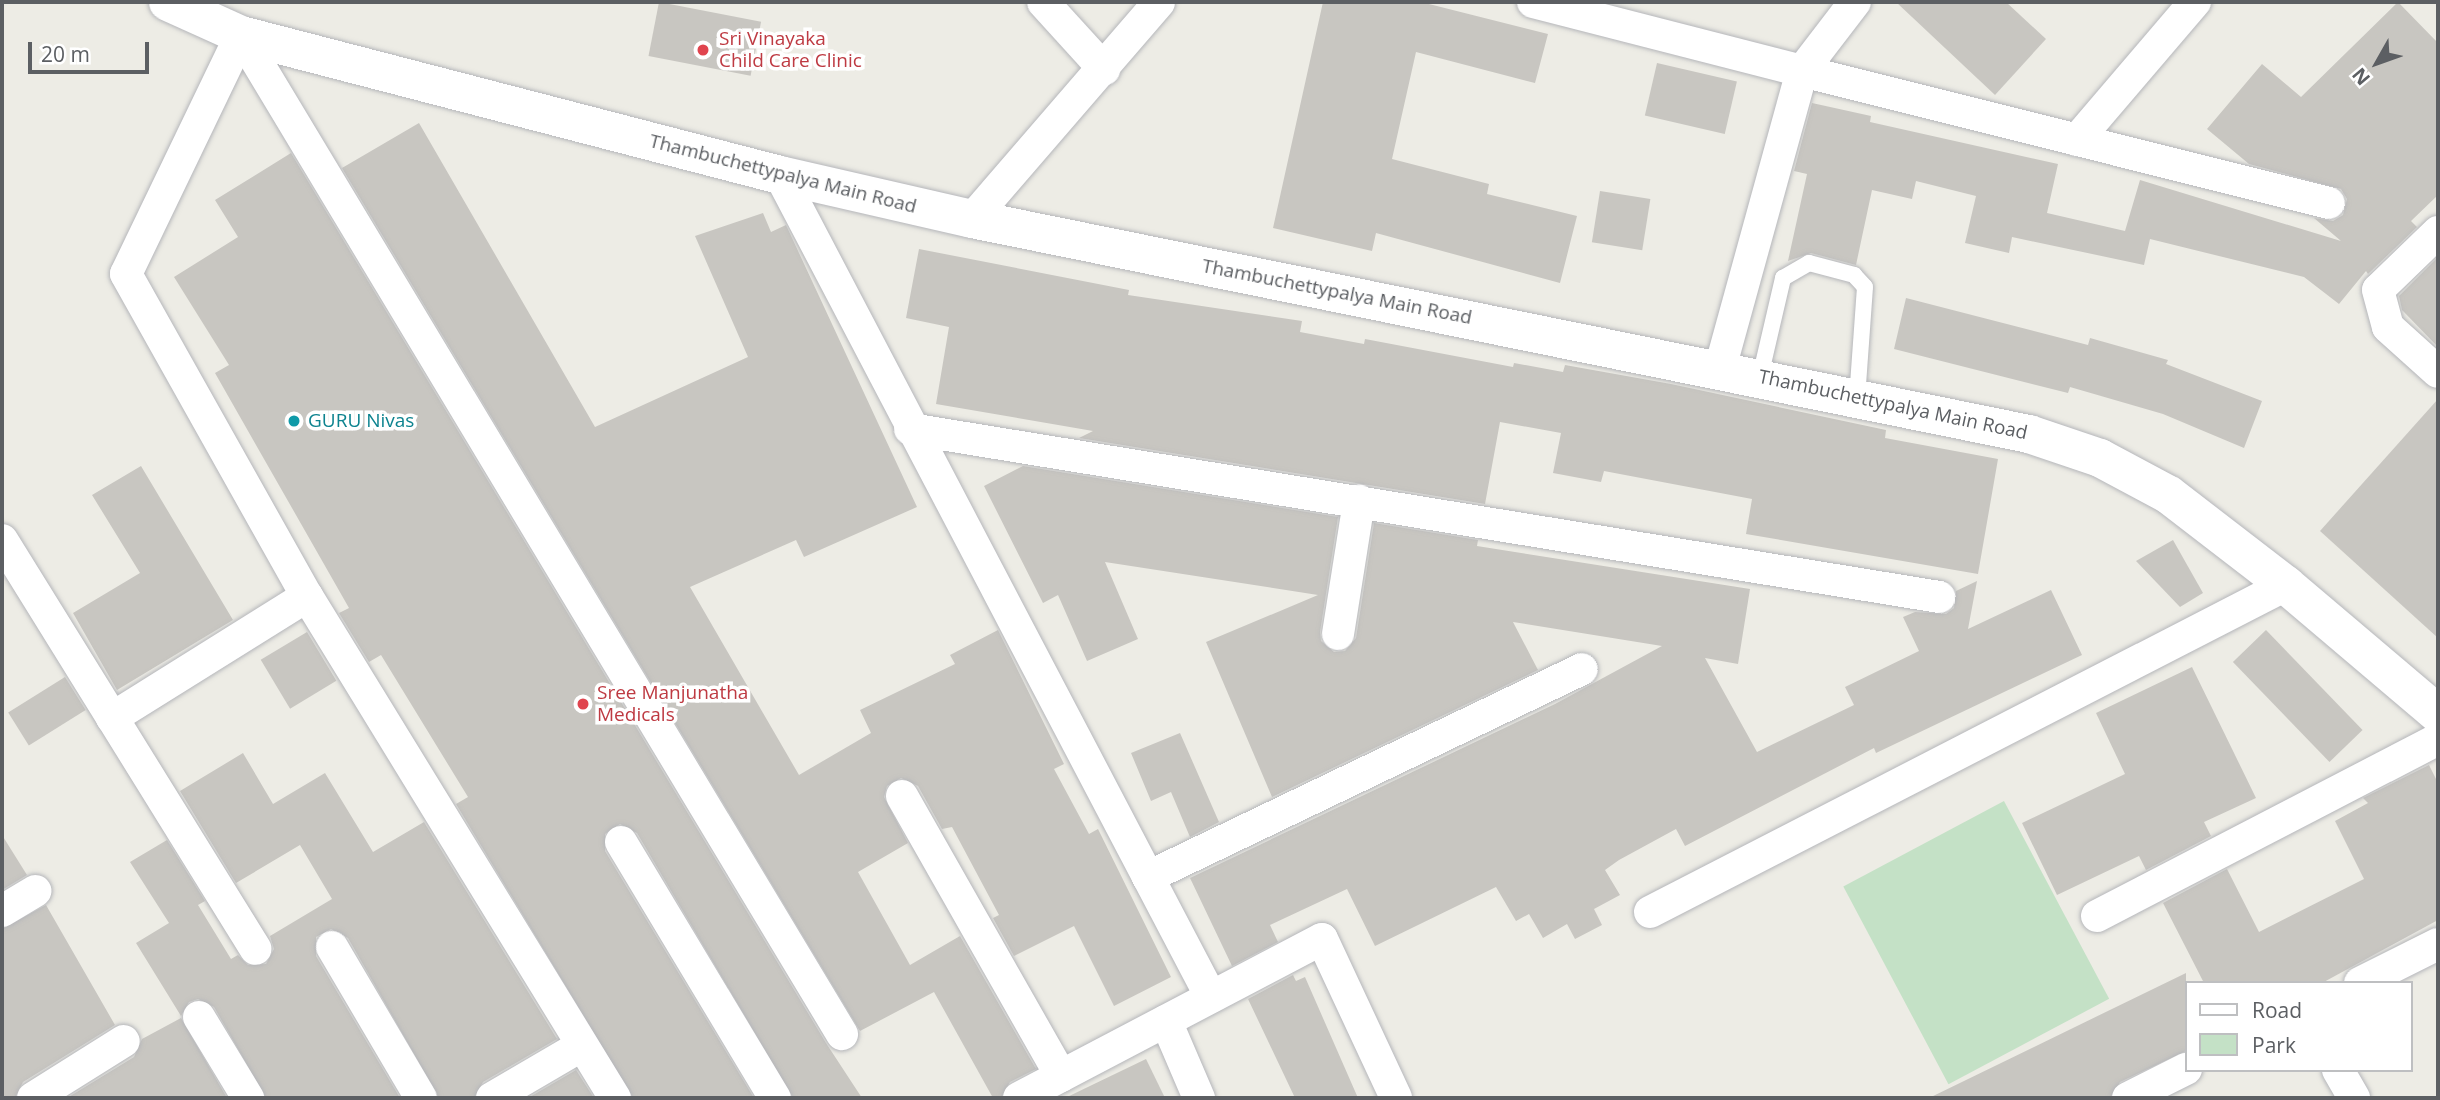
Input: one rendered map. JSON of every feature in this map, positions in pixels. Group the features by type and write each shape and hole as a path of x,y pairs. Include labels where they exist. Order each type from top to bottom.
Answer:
{"main road":[{"name":"Thambuchettypalya Main Road","path":"168,2 241,34 780,175 972,219 1720,368 2029,433 2100,458 2169,495 2286,585 2438,713"}],"street":[{"path":"1043,2 1104,69"},
{"path":"972,219 1159,2"},
{"path":"1533,2 2329,203"},
{"path":"1720,368 1802,71 1855,2"},
{"path":"2077,140 2195,2"},
{"path":"241,34 125,274 307,596 615,1098"},
{"path":"241,34 842,1034"},
{"path":"780,175 910,429 1211,997"},
{"path":"2438,232 2378,290 2388,327 2438,372"},
{"path":"910,429 1939,597"},
{"path":"1338,634 1359,501"},
{"path":"2,540 256,949"},
{"path":"1650,912 2286,585"},
{"path":"112,718 307,596"},
{"path":"1147,877 1582,669"},
{"path":"2097,916 2438,739"},
{"path":"902,796 1061,1076"},
{"path":"621,842 775,1098"},
{"path":"2,911 35,891"},
{"path":"1019,1098 1322,939 1395,1098"},
{"path":"2364,981 2438,944"},
{"path":"332,947 421,1098"},
{"path":"199,1017 248,1098"},
{"path":"1166,1021 1199,1098"},
{"path":"33,1098 124,1041"},
{"path":"492,1098 581,1046"},
{"path":"2128,1098 2184,1070"},
{"path":"2339,1072 2354,1098"}],"lane":[{"path":"1760,377 1783,278 1809,263 1854,275 1865,287 1868,302 1857,398"}],"green space":[{"path":"2004,801 2109,999 1948,1084 1843,886"}],"building":[{"path":"659,2 761,22 751,76 649,56"},
{"path":"1323,2 1421,2 1548,34 1535,83 1416,52 1392,159 1489,184 1487,194 1577,216 1560,283 1376,233 1372,251 1273,228"},
{"path":"1896,2 2006,2 2046,39 1995,95"},
{"path":"2398,2 2438,43 2438,195 2411,221 2417,227 2368,274 2366,271 2339,304 2304,277 2150,239 2144,265 2012,237 2009,253 1965,243 1976,196 1916,181 1912,199 1872,190 1856,265 1811,253 1788,261 1807,174 1794,171 1812,103 1871,116 1870,122 2058,164 2047,213 2125,231 2140,180 2341,241 2314,218 2333,221 2343,215 2347,199 2341,189 2249,164 2207,129 2262,64 2301,97"},
{"path":"1657,63 1737,81 1725,134 1645,116"},
{"path":"419,123 595,427 748,357 695,236 763,213 771,232 786,225 917,507 804,557 796,540 690,587 799,775 871,733 860,710 955,664 950,655 998,630 1064,764 1054,769 1089,834 1098,829 1171,977 1114,1006 1074,926 1014,956 993,918 999,915 952,827 942,829 918,786 901,778 887,786 884,797 908,843 858,872 910,965 960,936 1036,1069 1010,1082 1001,1098 993,1098 934,992 860,1031 342,168"},
{"path":"291,153 826,1043 862,1098 793,1098 637,833 620,824 605,834 605,851 754,1098 633,1098 456,804 468,797 381,655 369,662 339,613 349,608 215,373 229,365 174,277 238,237 215,200"},
{"path":"1600,191 1650,199 1642,250 1592,242"},
{"path":"919,249 1129,290 1128,295 1302,321 1300,332 1364,344 1365,339 1513,367 1514,363 1563,372 1565,365 1671,384 1886,430 1885,438 1998,459 1978,574 1746,534 1752,499 1604,471 1601,482 1553,473 1561,433 1500,422 1485,504 1079,438 1093,431 936,404 949,327 906,318"},
{"path":"2438,257 2438,347 2402,310 2399,296"},
{"path":"1906,298 2088,345 2090,338 2168,360 2166,364 2262,401 2244,448 2163,414 2070,387 2068,393 1894,349"},
{"path":"2438,399 2438,638 2320,531"},
{"path":"141,466 233,620 117,690 73,613 140,573 92,495"},
{"path":"1023,466 1338,517 1320,632 1321,641 1334,652 1345,651 1356,638 1374,523 1478,540 1477,546 1750,589 1738,664 1705,658 1757,752 1854,705 1845,687 1919,651 1903,617 1915,612 1946,614 1954,608 1956,591 1977,581 1968,629 2051,590 2082,655 1876,753 1874,748 1685,846 1676,829 1619,860 1605,870 1620,895 1594,909 1602,925 1575,939 1567,924 1543,938 1529,914 1516,921 1496,887 1375,946 1347,889 1270,925 1278,942 1232,966 1190,878 1555,704 1662,646 1513,622 1538,670 1272,797 1206,642 1318,595 1105,562 1138,639 1087,661 1058,595 1043,603 984,486"},
{"path":"2173,540 2203,593 2180,607 2136,561"},
{"path":"2266,630 2363,730 2329,762 2233,662"},
{"path":"307,632 336,681 290,709 261,660"},
{"path":"2192,667 2256,798 2204,822 2211,836 2146,870 2139,856 2057,895 2022,823 2125,774 2096,713"},
{"path":"65,677 86,710 29,746 8,713"},
{"path":"1180,733 1219,822 1190,837 1171,792 1151,801 1131,753"},
{"path":"243,753 273,804 325,773 373,852 424,822 557,1039 483,1082 474,1098 439,1098 348,938 331,929 316,937 316,956 400,1098 266,1098 214,1007 198,999 189,1002 181,1016 136,943 169,923 130,862 167,840 205,901 198,905 231,959 238,955 248,965 266,964 274,949 270,936 332,899 300,845 236,883 180,791"},
{"path":"2429,765 2438,783 2438,920 2326,981 2203,981 2163,903 2227,869 2259,932 2364,879 2335,821 2368,803 2363,798"},
{"path":"2,835 27,875 2,890"},
{"path":"46,905 115,1025 23,1082 15,1098 2,1098 2,929"},
{"path":"2186,973 2184,1052 2120,1082 2110,1098 1929,1098"},
{"path":"1293,975 1296,981 1305,977 1358,1098 1295,1098 1248,999"},
{"path":"181,1018 227,1098 67,1098 134,1057 142,1039"},
{"path":"1146,1059 1165,1098 1065,1098"},
{"path":"576,1070 594,1098 528,1098"}],"place":[{"name":"Sri Vinayaka Child Care Clinic","path":"703,50"},
{"name":"GURU Nivas","path":"294,421"},
{"name":"Sree Manjunatha Medicals","path":"583,704"}]}
